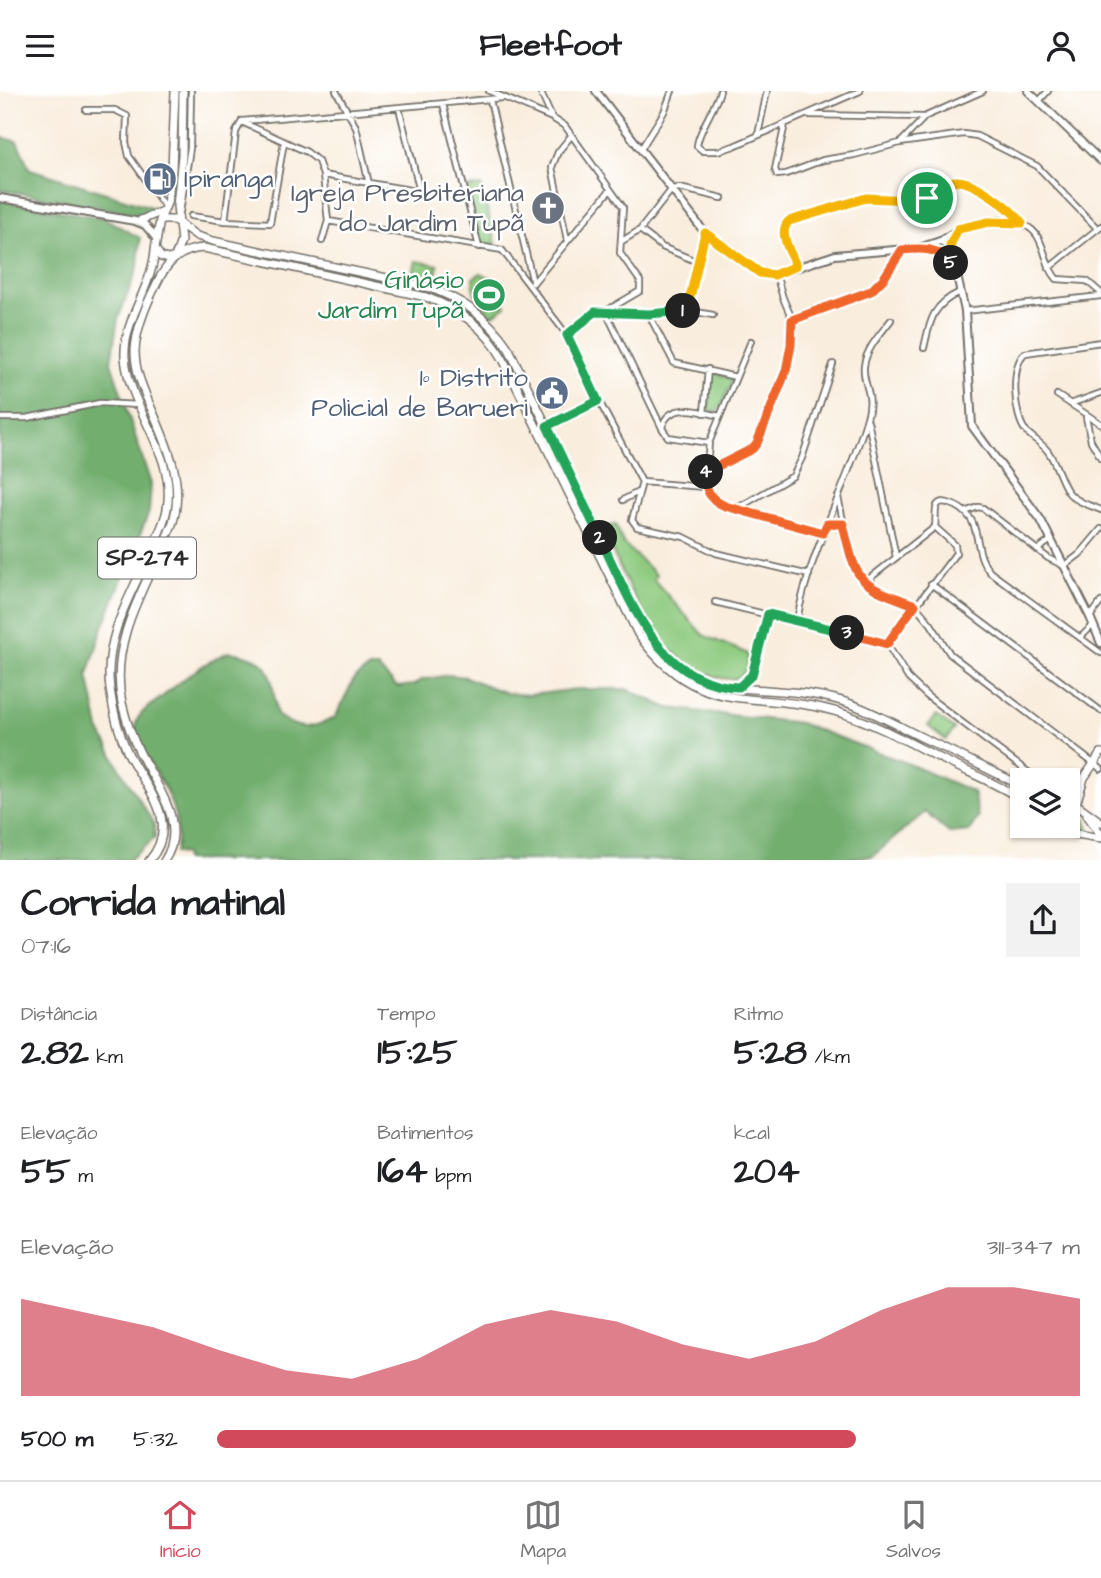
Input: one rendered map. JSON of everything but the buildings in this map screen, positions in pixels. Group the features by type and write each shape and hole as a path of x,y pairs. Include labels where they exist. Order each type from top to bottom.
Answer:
{"main road":[{"path":"175,91 172,170 155,249 164,258 175,257 194,248 218,250 411,293 455,309 474,323 495,345 638,634 667,669 698,688 716,694 816,707 841,713 888,732 1010,792"},
{"path":"596,91 705,233 757,272 765,275 776,274 835,255 919,248 940,241 950,245"},
{"path":"1028,91 1099,161"},
{"path":"175,257 181,241 177,199 189,92"},
{"path":"0,198 138,221 156,238"},
{"path":"138,221 163,214 197,236 424,286 456,298 481,314 501,337 519,367 647,631 684,670 710,683 727,687 758,689 851,704 1010,780"},
{"path":"939,253 940,241"},
{"path":"939,253 947,251 950,245"},
{"path":"950,245 965,311 972,426 1034,509 1101,643"},
{"path":"919,248 939,253 948,259 957,273"},
{"name":"SP-274","path":"149,860 161,843 163,823 154,797 128,753 121,735 108,671 111,641 118,621 152,549 167,509 167,477 126,366 125,348 130,325 151,275 155,249"},
{"name":"SP-274","path":"164,860 172,846 170,814 157,783 133,740 122,703 118,670 125,631 167,538 178,504 171,453 139,379 135,353 138,330 149,299 160,276 175,257"},
{"path":"716,694 727,687"},
{"path":"1080,791 1084,778 1101,753"},
{"path":"1080,807 1101,820"},
{"path":"1080,809 1101,837"},
{"path":"1080,834 1101,837"}],"street":[{"path":"189,92 197,91"},
{"path":"336,91 356,127 369,184"},
{"path":"489,91 565,126 623,207 620,253 641,286 635,295 606,311 590,315 567,335"},
{"path":"540,91 552,118"},
{"path":"641,149 664,112 672,91"},
{"path":"720,91 713,112 696,144 703,151 719,151 860,91"},
{"path":"758,136 768,91"},
{"path":"900,143 924,117 983,91"},
{"path":"1040,101 1048,91"},
{"path":"242,121 502,97"},
{"path":"490,100 531,285"},
{"path":"443,104 479,247"},
{"path":"831,104 830,113 833,115"},
{"path":"400,108 420,192"},
{"path":"86,110 115,110 127,116 126,142 130,156 163,214"},
{"path":"806,115 924,117"},
{"path":"242,121 314,156 318,161 323,175 328,221 323,241"},
{"path":"225,221 236,132 242,121"},
{"path":"785,124 775,169 777,175 823,160 900,143 964,134 989,140 1037,166 1099,227 1049,268"},
{"path":"567,241 552,167 558,152 571,136"},
{"path":"191,216 270,223 284,142"},
{"path":"323,175 468,200"},
{"path":"796,266 784,232 789,221 866,198 925,198 954,180 999,200 1014,212 1022,223 1036,234 1049,268 1057,279 1087,281 1101,294"},
{"path":"621,241 640,230 671,189 679,188 722,198"},
{"path":"531,285 610,190"},
{"path":"328,221 502,250 567,335 598,401 642,482"},
{"path":"940,241 958,229 989,222 1022,223"},
{"path":"950,245 958,229"},
{"path":"640,230 662,247 698,262"},
{"path":"685,310 705,233"},
{"path":"792,320 871,291 884,278 902,250"},
{"path":"706,472 752,449 757,443 786,371 792,320 776,274"},
{"path":"924,348 931,317 946,298 960,292"},
{"path":"965,311 1101,294"},
{"path":"606,311 649,314 685,310 713,315"},
{"path":"606,311 662,428 673,439 709,443"},
{"path":"649,314 671,360 679,365 736,377"},
{"path":"797,620 823,533 868,418 871,397 864,365 872,347 891,320"},
{"path":"705,488 709,443 751,341"},
{"path":"1101,342 1025,353 1017,366 1016,393 1018,414 1026,432 1049,453 1068,492 1075,499 1101,510"},
{"path":"736,509 793,476 802,458 833,364"},
{"path":"704,413 708,369"},
{"path":"1070,404 1101,393"},
{"path":"1057,395 1101,424"},
{"path":"538,430 598,401"},
{"path":"0,418 26,418 84,404 139,405"},
{"path":"662,428 665,418 675,411 720,416"},
{"path":"1086,416 1091,441 1101,458"},
{"path":"868,418 896,557"},
{"path":"642,482 705,488 718,503 823,533"},
{"path":"642,482 632,520 638,527 684,537 716,552 809,575"},
{"path":"623,500 638,492"},
{"path":"838,497 854,568 865,582 915,605 950,654 1101,769"},
{"path":"887,644 957,549 935,527 935,508 939,503 946,502 965,512 976,527 982,561 990,572 1101,653"},
{"path":"965,512 972,508 983,508 1037,550 1064,566 1080,554 1101,529"},
{"path":"827,524 843,524"},
{"path":"865,582 935,527"},
{"path":"1037,550 1051,540"},
{"path":"931,585 1101,711"},
{"path":"716,601 887,644 908,678 927,696 1022,768"},
{"path":"1090,617 1101,603"},
{"path":"739,687 752,675 768,614"},
{"path":"1080,638 1094,625"},
{"path":"752,675 758,689"}],"green space":[{"path":"0,137 17,141 30,169 157,209 145,215 0,190"},
{"path":"481,186 495,246 483,245 480,242 467,188"},
{"path":"0,201 104,218 140,238 138,267 118,319 111,362 151,484 149,512 103,627 88,674 99,729 154,824 155,838 129,860 0,860"},
{"path":"416,261 438,265 435,279 413,274"},
{"name":"Ginásio Jardim Tupã","path":"481,273 491,278 506,306 493,315 489,314 474,292 473,278"},
{"path":"714,372 733,380 716,412 708,409 711,374"},
{"path":"615,524 623,543 656,575 654,580 703,635 748,654 748,667 740,678 717,677 684,661 667,647 653,630 630,590 602,529"},
{"path":"229,652 244,655 263,664 271,679 277,715 299,726 319,725 335,718 354,679 369,668 378,668 397,687 449,675 465,677 506,693 529,695 578,689 627,689 668,708 800,723 909,764 973,792 978,817 969,831 949,833 925,812 873,856 843,860 185,860 184,854 175,853 177,829 172,806 141,748 136,723 140,715 186,678"},
{"path":"936,716 954,729 946,740 928,726"},
{"path":"1080,813 1085,820 1091,832 1080,831"}],"place":[{"name":"Ipiranga","path":"160,179"},
{"name":"Igreja Presbiteriana do Jardim Tupã","path":"548,208"},
{"name":"Ginásio Jardim Tupã","path":"489,295"},
{"name":"1º Distrito Policial de Barueri","path":"552,393"}],"route":[{"path":"960,181 999,200 1014,212 1022,223 989,222 958,229 950,245 957,273 948,259 937,251 919,248 902,250 884,278 871,291 792,320 786,371 761,436 752,449 706,472 705,488 712,498 725,506 823,533 827,524 843,524 854,568 859,576 882,593 915,605 887,644 768,614 752,675 747,681 739,687 710,683 684,670 647,631 547,426 598,401 567,335 595,312 649,314 685,310 705,233 757,272 774,275 796,266 784,232 789,221 866,198 927,198 948,183 960,181"}]}
